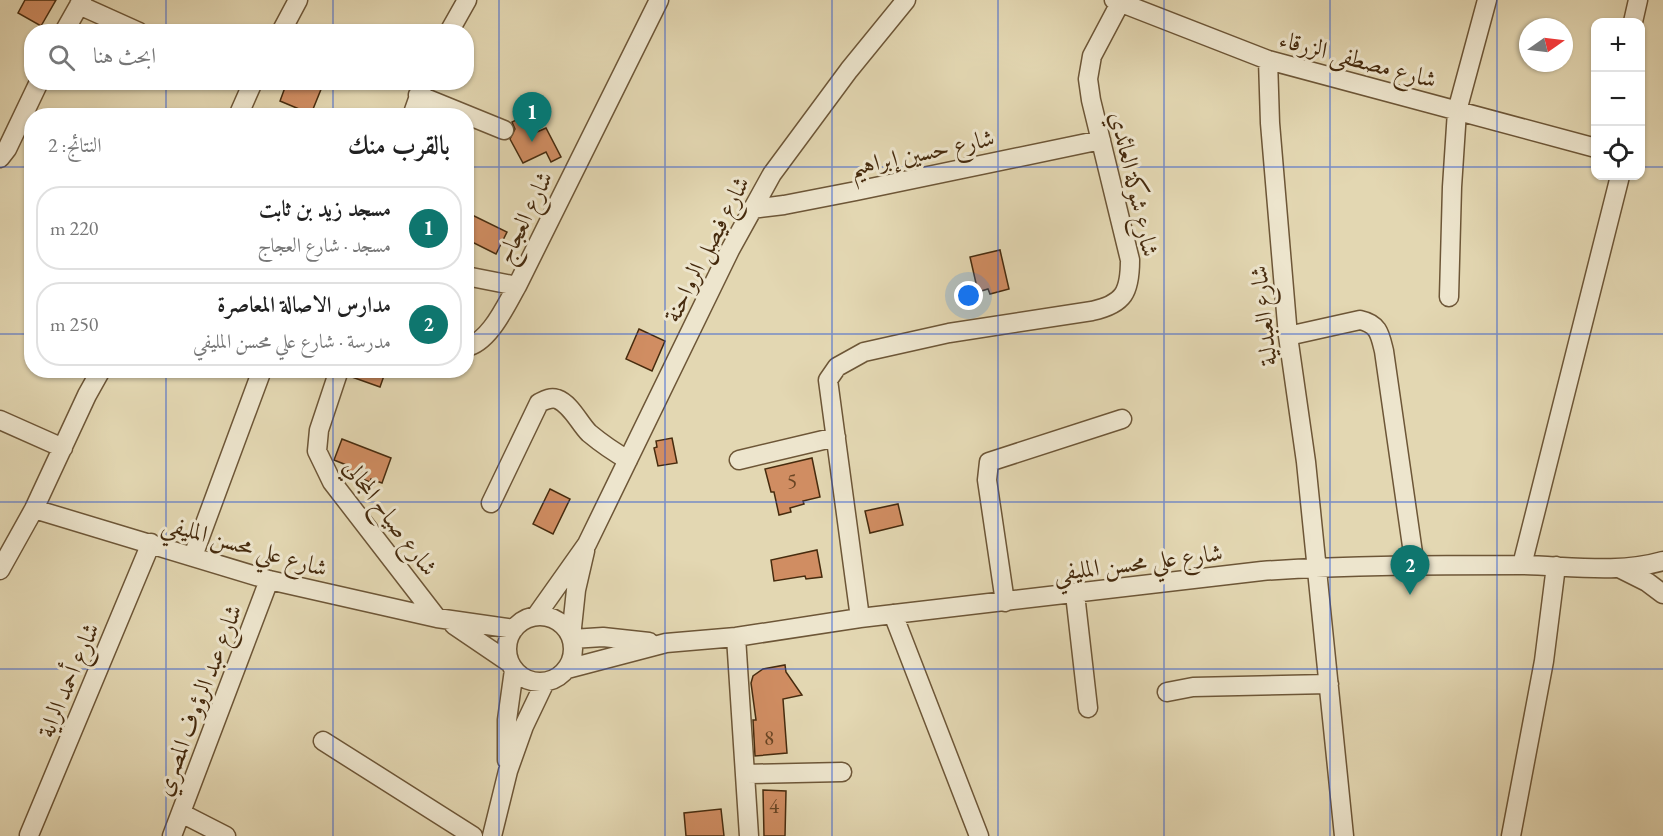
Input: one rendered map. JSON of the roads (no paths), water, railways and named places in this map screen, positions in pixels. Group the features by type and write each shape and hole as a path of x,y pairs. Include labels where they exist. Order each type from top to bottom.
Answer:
{"street":[{"path":"285,24 298,0"},
{"path":"454,24 467,0"},
{"name":"شارع العجاج","path":"474,343 484,337 517,286 659,0"},
{"name":"شارع فيصل الرواحنة","path":"536,616 587,544 730,250 772,174 906,0"},
{"path":"1449,297 1457,111 1487,0"},
{"path":"1634,18 1638,0"},
{"name":"شارع مصطفى الزرقاء","path":"1117,1 1268,60 1591,147"},
{"name":"شارع شوكة العائدي","path":"860,618 828,380 837,367 864,352 950,333 1092,311 1110,307 1121,297 1130,281 1130,260 1091,100 1088,79 1092,56 1117,1"},
{"path":"69,24 81,3 123,24"},
{"name":"شارع العبدلية","path":"1268,60 1270,123 1288,336 1306,462 1344,836"},
{"path":"27,108 35,90"},
{"path":"240,108 246,90"},
{"path":"415,108 421,90"},
{"path":"423,90 459,108"},
{"path":"0,158 7,149 24,113"},
{"path":"474,115 504,130"},
{"name":"شارع حسين إبراهيم","path":"752,209 846,193 1101,140"},
{"path":"1522,566 1619,180"},
{"path":"474,278 517,286"},
{"path":"1288,336 1360,320 1370,322 1379,333 1384,351 1414,567"},
{"path":"0,570 34,508 97,378"},
{"path":"193,556 259,378"},
{"name":"شارع صياح المجالي","path":"336,378 319,430 317,451 332,482 441,619"},
{"path":"491,503 539,403 546,399 555,398 562,402 588,431 628,460"},
{"path":"1005,602 987,480 989,462 1122,419"},
{"path":"0,420 63,448"},
{"path":"739,460 836,436"},
{"name":"شارع علي محسن المليفي","path":"34,508 268,580 441,619 514,629"},
{"name":"شارع أحمد الراية","path":"29,835 151,543"},
{"name":"شارع فيصل الرواحنة","path":"571,638 576,590 587,544"},
{"name":"شارع علي محسن المليفي","path":"571,638 603,637 666,643 736,638 860,618 1262,571 1316,567 1619,568 1663,561"},
{"path":"1511,836 1544,661 1556,566"},
{"name":"شارع علي محسن المليفي","path":"1619,568 1647,582 1663,594"},
{"name":"شارع عبد الرؤوف المصري","path":"172,836 268,580"},
{"path":"1076,594 1088,708"},
{"path":"893,614 979,836"},
{"path":"508,771 507,720 512,666 507,645 514,629 527,619 536,616 553,619 560,623 571,638 573,655 561,676 545,682 528,680 512,666"},
{"name":"شارع علي محسن المليفي","path":"441,619 512,666"},
{"path":"736,638 749,836"},
{"name":"شارع علي محسن المليفي","path":"567,669 666,643"},
{"path":"492,836 508,771 524,726 545,682"},
{"path":"1167,692 1193,687 1329,684"},
{"path":"323,741 473,836"},
{"path":"746,774 842,772"},
{"path":"182,813 226,836"}],"place":[{"name":"مسجد زيد بن ثابت","path":"532,142"},
{"name":"مدارس الاصالة المعاصرة","path":"1410,595"}]}
